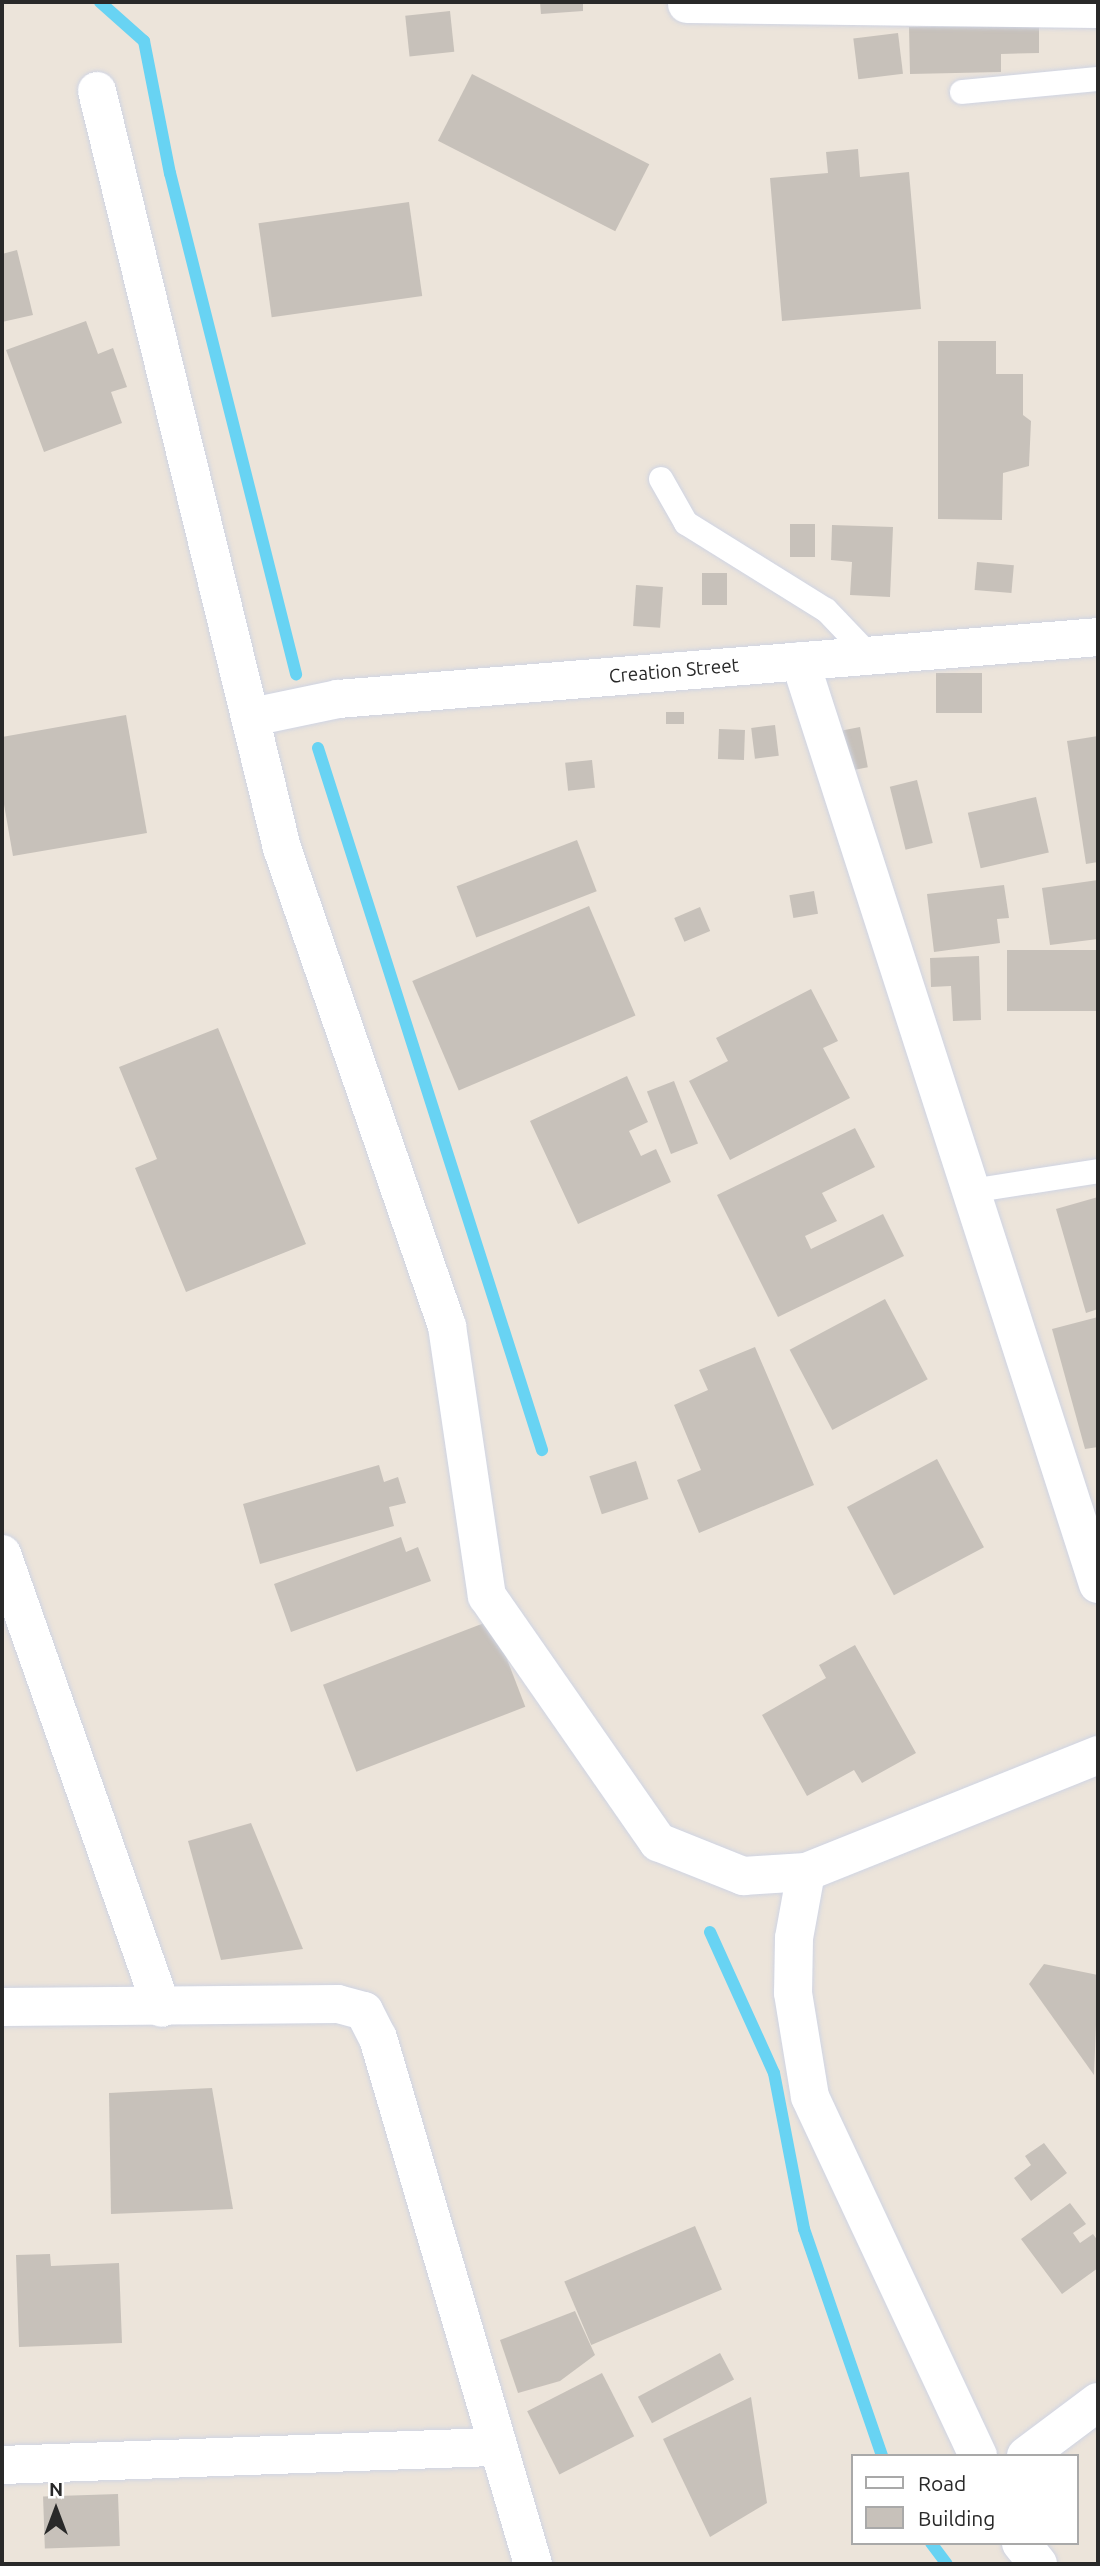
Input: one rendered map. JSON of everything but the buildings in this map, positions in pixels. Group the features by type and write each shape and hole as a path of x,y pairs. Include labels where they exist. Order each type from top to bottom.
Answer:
{"street":[{"path":"687,4 1098,9"},
{"path":"97,91 282,848 447,1326 487,1596 659,1842 743,1876 806,1872 1098,1755"},
{"name":"Creation Street","path":"252,717 338,699 1098,637"},
{"path":"800,661 1098,1584"},
{"path":"2,1554 162,2008"},
{"path":"806,1872 794,1938 793,1993 810,2097 977,2454"},
{"path":"2,2007 162,2008 338,2004 364,2011 378,2038 494,2447 533,2564"},
{"path":"1029,2454 1098,2403"},
{"path":"2,2465 494,2447"},
{"path":"1023,2545 1038,2564"}],"lane":[{"path":"962,92 1098,79"},
{"path":"661,479 686,523 826,610 869,655"},
{"path":"971,1191 1098,1171"}],"waterway":[{"path":"100,2 144,41 170,173 296,674"},
{"path":"318,748 542,1450"},
{"path":"710,1932 774,2073 804,2229 881,2454"},
{"path":"933,2545 947,2564"}]}
